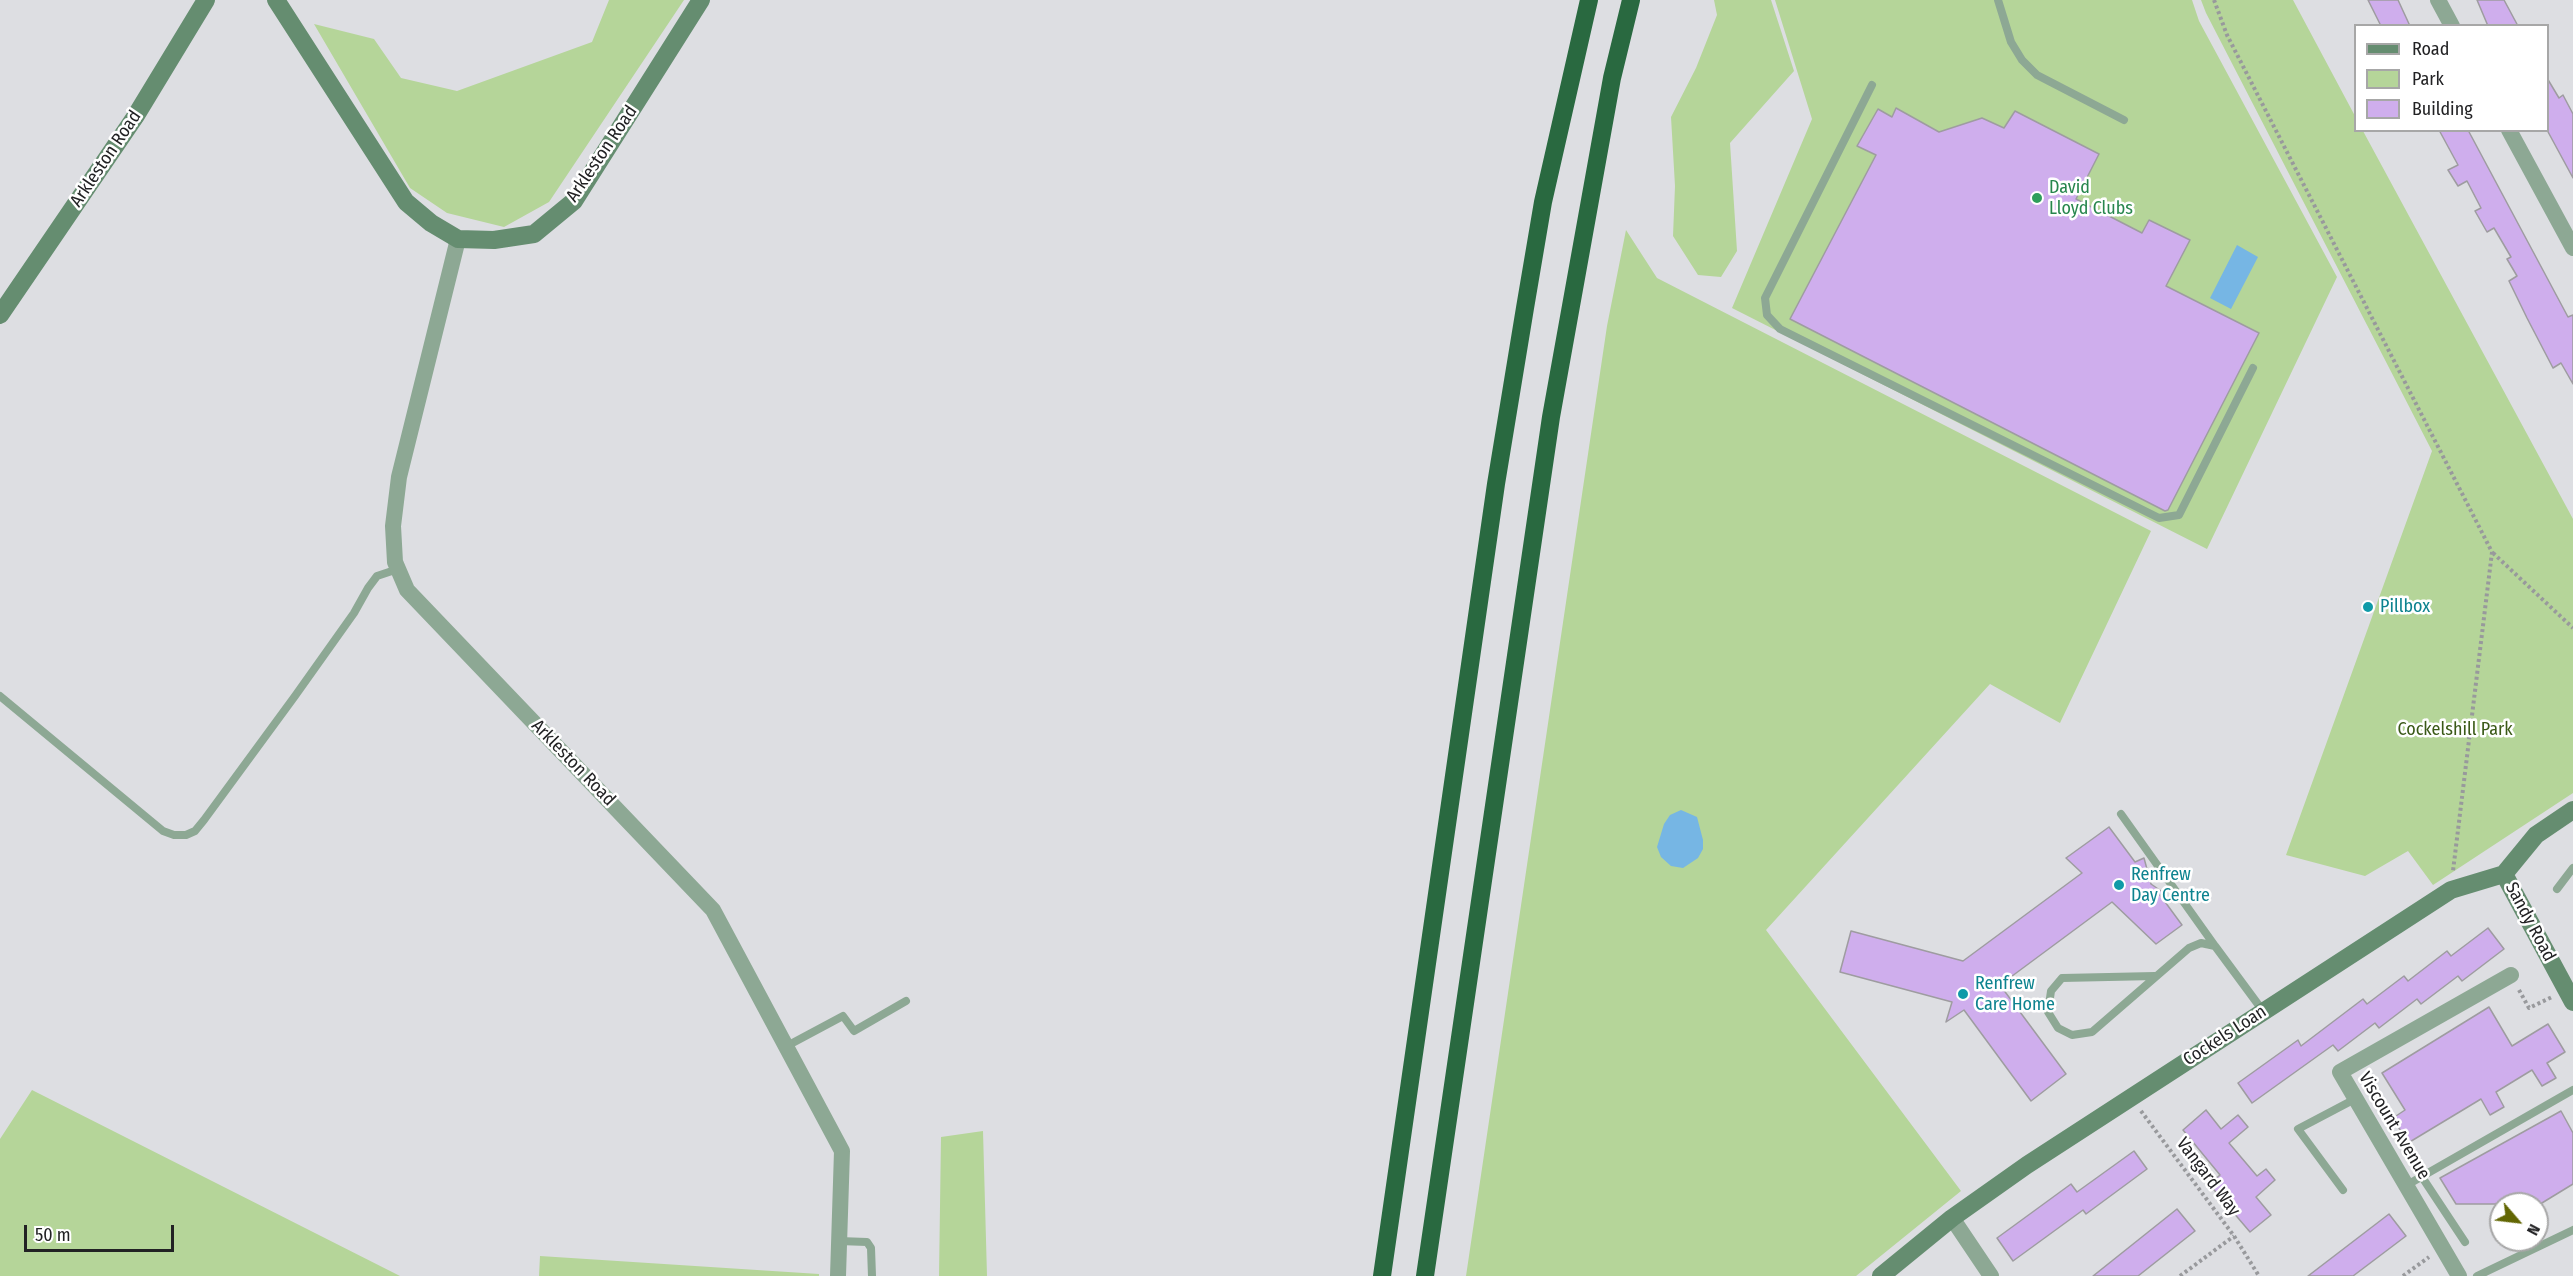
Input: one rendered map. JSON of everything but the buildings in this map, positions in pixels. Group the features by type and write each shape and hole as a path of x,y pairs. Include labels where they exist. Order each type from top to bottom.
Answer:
{"highway":[{"path":"1382,1276 1496,484 1543,202 1589,0"},
{"path":"1425,1276 1551,417 1612,78 1631,0"}],"street":[{"name":"Arkleston Road","path":"0,315 135,117 206,0"},
{"path":"276,0 406,202 431,223 458,240"},
{"name":"Arkleston Road","path":"701,0 574,201 534,234 494,240 458,240 399,477 393,526 395,562 407,590 713,910 842,1151 838,1276"},
{"path":"2438,0 2451,24"},
{"path":"2510,132 2573,248"},
{"path":"2504,874 2536,835 2573,810"},
{"name":"Cockels Loan","path":"1881,1276 1952,1218 2027,1165 2451,890 2504,874"},
{"name":"Sandy Road","path":"2504,874 2569,996"},
{"name":"Viscount Avenue","path":"2458,1276 2340,1072 2511,975"},
{"path":"1952,1218 1991,1276"}],"lane":[{"path":"1998,0 2011,42 2022,60 2037,75 2124,120"},
{"path":"1872,85 1765,298 1767,315 1780,329 2159,518 2179,515 2253,368"},
{"path":"0,696 163,831 174,835 186,835 195,831 204,820 296,696 377,576 398,569"},
{"path":"2121,814 2264,1011"},
{"path":"2557,889 2573,868"},
{"path":"2155,976 2062,978 2051,992 2048,1012 2058,1028 2072,1035 2092,1032 2188,948 2201,943 2215,946"},
{"path":"785,1047 843,1016 854,1031 906,1001"},
{"path":"2407,1185 2573,1090"},
{"path":"2343,1191 2298,1129 2355,1099"},
{"path":"2422,1177 2465,1242"},
{"path":"2477,1276 2573,1230"},
{"path":"839,1241 867,1242 871,1248 872,1276"}],"path":[{"path":"2214,0 2227,35 2492,552 2573,628"},
{"path":"2451,890 2492,552"},
{"path":"2511,975 2529,1008 2569,996"},
{"name":"Vangard Way","path":"2131,1097 2234,1236 2259,1276"},
{"path":"2180,1276 2234,1236"},
{"path":"2403,1276 2442,1248"}],"green space":[{"path":"609,0 684,0 549,202 504,227 447,213 410,188 314,24 374,39 401,78 457,91 592,42"},
{"path":"1714,0 1771,0 1794,71 1730,143 1737,251 1721,277 1698,275 1673,236 1675,186 1671,117 1696,68 1717,15"},
{"name":"David Lloyd Clubs","path":"1775,0 2192,0 2199,21 2337,277 2207,549 1732,308 1812,119"},
{"name":"Cockelshill Park","path":"2201,0 2293,0 2354,114 2354,132 2364,132 2573,519 2573,793 2433,885 2408,851 2365,876 2286,855 2432,451"},
{"path":"1626,230 1657,278 2151,531 2060,723 1990,684 1766,930 1961,1191 1856,1276 1466,1276 1607,326"},
{"path":"32,1090 400,1276 0,1276 0,1139"},
{"path":"983,1131 987,1276 939,1276 941,1137"},
{"path":"540,1256 819,1274 819,1276 539,1276"}],"water":[{"path":"2237,245 2258,257 2231,309 2210,298"},
{"path":"1681,810 1697,817 1703,840 1703,849 1698,858 1683,868 1671,866 1661,857 1657,847 1664,824 1670,815"}],"place":[{"name":"David Lloyd Clubs","path":"2037,198"},
{"name":"Pillbox","path":"2368,607"},
{"name":"Renfrew Day Centre","path":"2119,885"},
{"name":"Renfrew Care Home","path":"1963,994"}]}
